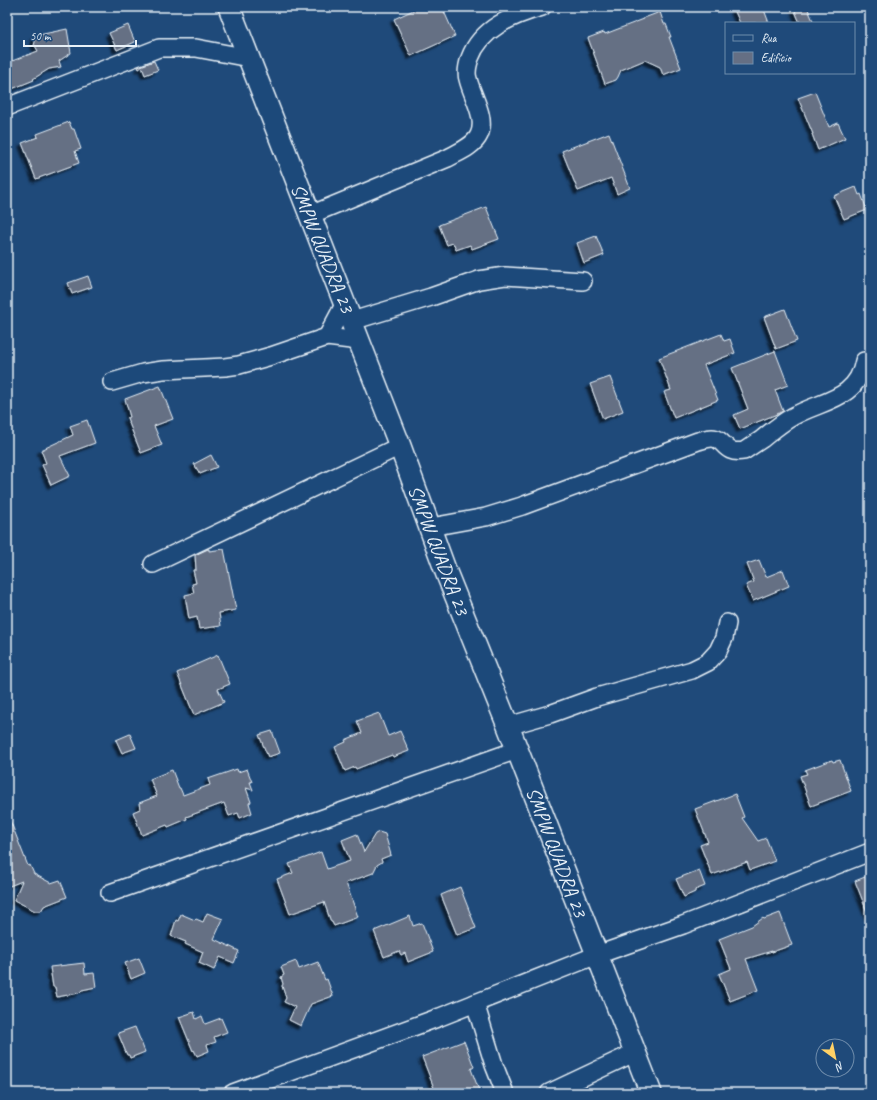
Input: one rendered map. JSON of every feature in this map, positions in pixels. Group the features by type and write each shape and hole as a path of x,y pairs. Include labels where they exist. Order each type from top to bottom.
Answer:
{"street":[{"name":"SMPW QUADRA 23","path":"229,7 400,446 431,527 446,572 508,726 651,1093"},
{"path":"310,215 448,158 474,142 479,136 482,127 480,112 467,78 468,64 472,53 480,41 492,28 509,18 542,7"},
{"path":"7,107 159,48 196,48 249,58"},
{"path":"327,337 348,312 431,297 479,280 505,276 583,281"},
{"path":"112,382 143,373 163,370 239,365 327,337 359,341"},
{"path":"431,527 486,517 508,510 707,438 713,438 719,441 726,448 732,451 744,451 793,416 845,393 858,379 863,368 864,361"},
{"path":"153,564 400,446"},
{"path":"508,726 550,714 597,697 692,670 708,662 718,651 724,638 727,623"},
{"path":"110,893 517,750"},
{"path":"233,1093 475,1003 597,955 683,925 870,852"},
{"path":"475,1003 482,1030 505,1093"},
{"path":"549,1093 636,1052"}],"building":[{"path":"420,7 442,7 455,36 411,56 394,19"},
{"path":"733,7 763,7 769,22 740,22"},
{"path":"794,7 807,7 814,22 800,22"},
{"path":"660,12 671,37 669,37 681,68 663,75 660,67 645,60 621,70 616,80 605,84 588,38 604,32 605,34"},
{"path":"128,25 135,42 117,50 109,33"},
{"path":"67,29 71,53 59,61 61,67 49,69 33,79 34,80 7,91 7,63 38,51 34,44 34,36"},
{"path":"154,61 158,70 145,75 142,67 139,69 138,67"},
{"path":"815,92 829,127 838,123 845,138 818,150 798,98"},
{"path":"69,122 72,129 74,129 81,149 75,151 79,163 36,179 22,143 38,137 37,134"},
{"path":"609,133 630,188 617,194 611,178 578,191 562,151"},
{"path":"856,187 859,195 861,194 867,210 844,219 834,196"},
{"path":"486,207 499,239 472,249 470,245 456,250 453,243 447,245 439,225"},
{"path":"596,236 604,255 584,263 577,243"},
{"path":"88,276 92,287 72,294 68,283"},
{"path":"785,309 797,341 776,349 764,317"},
{"path":"721,334 724,341 730,339 735,353 704,365 718,400 674,418 664,392 671,390 659,358"},
{"path":"775,351 788,385 775,390 783,411 740,429 734,415 748,409 732,368"},
{"path":"610,377 623,411 603,419 590,384"},
{"path":"160,386 173,419 154,426 162,445 141,453 127,418 130,417 125,399"},
{"path":"87,420 95,443 60,456 70,476 51,485 42,465 46,463 41,450 73,435 70,426"},
{"path":"211,455 217,467 200,474 194,464"},
{"path":"208,549 209,551 224,549 236,610 219,613 221,626 199,629 197,617 189,619 185,595 194,593 192,584 196,583 193,570 196,570 195,555"},
{"path":"759,560 766,577 783,570 789,586 753,601 746,585 754,582 747,564"},
{"path":"218,655 230,684 218,689 224,702 194,715 177,673"},
{"path":"379,713 388,736 400,731 409,751 393,757 392,755 356,769 355,767 345,771 335,747 346,742 345,740 362,733 357,721"},
{"path":"272,731 280,753 268,757 259,735"},
{"path":"130,734 136,748 122,753 116,740"},
{"path":"832,760 833,762 840,760 851,791 811,806 800,776 807,774 805,770"},
{"path":"237,769 238,772 247,769 252,782 250,782 253,790 246,788 251,802 249,803 252,813 240,818 238,813 229,816 224,803 186,817 187,819 168,827 167,825 142,835 133,812 140,809 139,803 157,796 150,779 172,770 183,795 210,785 208,779"},
{"path":"735,794 744,817 742,818 758,841 766,838 775,861 750,870 747,862 712,875 700,845 708,842 695,809"},
{"path":"7,815 28,866 30,865 34,874 51,883 60,880 67,897 44,906 41,911 35,911 14,900 22,881 7,887"},
{"path":"379,832 385,834 391,855 381,859 382,862 377,865 373,873 346,883 358,917 334,926 331,922 324,902 290,914 277,879 293,873 289,864 321,852 327,869 350,861 342,840 357,834 364,852 375,834"},
{"path":"699,870 705,886 684,897 676,879"},
{"path":"870,875 870,917 869,917 855,881"},
{"path":"460,887 476,928 457,935 441,895"},
{"path":"207,913 223,919 214,939 239,951 234,963 220,957 214,970 199,963 203,952 185,944 186,942 171,936 176,920 178,921 181,914 203,922"},
{"path":"780,913 792,945 746,959 758,990 730,1001 719,974 731,969 719,939 752,926 763,918 764,919"},
{"path":"410,916 413,926 422,923 433,952 408,962 405,953 401,955 399,951 384,957 374,931"},
{"path":"139,958 145,973 131,979 125,963"},
{"path":"296,961 299,969 318,962 325,980 327,979 333,996 311,1004 301,1026 289,1020 295,1007 284,1002 286,998 281,977 284,975 281,967"},
{"path":"84,963 85,974 94,973 96,987 82,990 79,993 57,997 55,987 53,987 50,967"},
{"path":"194,1012 196,1019 202,1016 205,1024 221,1018 227,1032 214,1037 216,1042 207,1045 209,1051 197,1056 194,1050 193,1051 179,1017"},
{"path":"135,1027 145,1052 130,1058 129,1055 127,1055 118,1033"},
{"path":"464,1041 474,1067 471,1069 480,1093 436,1093 422,1057"}]}
